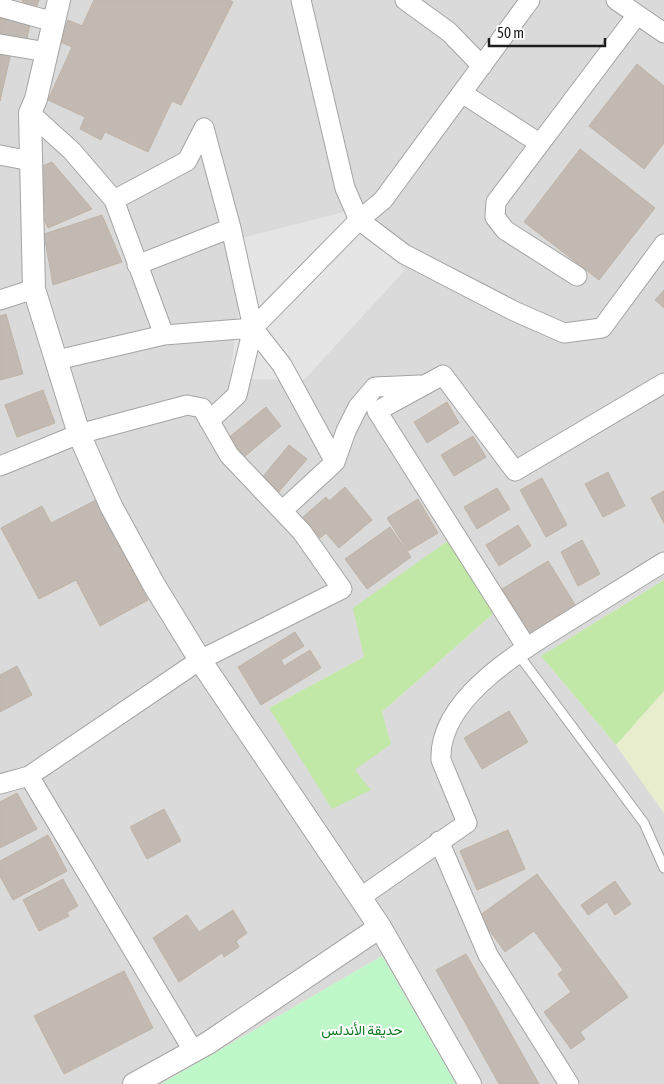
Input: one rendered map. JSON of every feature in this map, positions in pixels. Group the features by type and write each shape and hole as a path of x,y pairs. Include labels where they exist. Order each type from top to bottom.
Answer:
{"street":[{"path":"58,0 36,99 30,113 34,289 79,434 111,506 154,585 200,660 380,927 470,1084"},
{"path":"301,0 346,188 359,220 404,254 514,311 564,333 602,328 664,244"},
{"path":"405,0 449,32 482,66"},
{"path":"209,421 237,395 253,328 359,220 383,200 530,0"},
{"path":"616,0 664,33"},
{"path":"0,7 54,22"},
{"path":"577,276 504,230 495,218 496,202 637,15"},
{"path":"0,44 47,52"},
{"path":"462,93 539,144"},
{"path":"30,113 72,151 114,200 164,335"},
{"path":"114,200 187,161 204,128 231,228 253,328 282,365 335,462"},
{"path":"0,154 31,161"},
{"path":"137,265 231,228"},
{"path":"0,300 34,289"},
{"path":"56,360 164,335 253,328"},
{"path":"522,651 377,411 443,375 515,471 664,383"},
{"path":"282,511 335,462 346,431 358,407 376,387 424,385"},
{"path":"0,466 79,434 187,405 202,408 229,455 302,532 342,589 200,660 29,776 0,784"},
{"path":"361,897 440,840 467,823 441,760 443,735 463,702 505,661 664,562"},
{"path":"29,776 194,1052"},
{"path":"440,840 488,955 570,1084"},
{"path":"134,1084 194,1052 380,927"}],"lane":[{"path":"522,651 644,823 664,868"}],"shaded area":[{"path":"0,0 664,0 664,580 541,656 616,745 664,813 664,1084 456,1084 382,956 161,1084 0,1084","holes":["495,612 382,712 390,744 354,770 269,708 364,657"]},
{"path":"344,212 405,270 304,380 230,379 240,297 231,241"}],"green space":[{"path":"449,540 495,612 382,712 391,744 355,770 371,790 332,809 269,708 364,657 353,608"},
{"path":"664,580 664,691 616,745 541,656"},
{"path":"664,691 664,813 616,745"},
{"name":"حديقة الأندلس","path":"382,956 456,1084 161,1084"}],"building":[{"path":"22,0 39,0 37,6 26,8"},
{"path":"94,0 229,0 233,2 181,105 172,101 148,152 105,132 101,140 80,129 85,117 48,100 72,47 58,41 68,20 82,26"},
{"path":"0,11 31,19 26,43 0,39"},
{"path":"0,50 11,53 0,101"},
{"path":"637,64 664,86 664,143 644,169 589,126"},
{"path":"580,149 655,208 599,280 524,222"},
{"path":"52,162 92,209 48,228 38,205 45,203 39,188 38,168"},
{"path":"102,215 122,262 53,285 44,234"},
{"path":"664,290 664,308 655,300"},
{"path":"6,314 23,374 0,380 0,316"},
{"path":"43,390 55,423 17,437 5,405"},
{"path":"447,402 459,423 427,443 414,422"},
{"path":"266,407 281,426 244,457 228,438"},
{"path":"473,436 486,457 454,476 441,455"},
{"path":"289,445 307,459 277,494 260,480"},
{"path":"608,472 625,506 603,517 585,484"},
{"path":"542,478 567,525 546,537 520,490"},
{"path":"345,487 372,520 339,548 326,533 320,538 303,517 326,497 329,501"},
{"path":"497,488 510,509 477,529 464,507"},
{"path":"664,491 664,523 651,498"},
{"path":"418,499 438,533 408,551 387,518"},
{"path":"96,500 148,600 100,626 76,580 39,599 1,528 42,506 51,523"},
{"path":"518,525 531,546 499,566 486,545"},
{"path":"390,527 411,557 367,589 345,559"},
{"path":"582,540 600,574 578,586 561,552"},
{"path":"548,561 579,611 533,640 502,589"},
{"path":"295,632 304,646 281,660 284,666 310,650 321,668 261,705 238,667"},
{"path":"17,666 32,695 0,712 0,675"},
{"path":"509,711 528,742 482,769 464,738"},
{"path":"17,793 37,829 0,848 0,802"},
{"path":"164,809 181,841 147,859 130,827"},
{"path":"508,830 525,869 477,890 460,851"},
{"path":"48,835 67,871 13,900 0,876 0,861"},
{"path":"537,874 628,997 580,1032 585,1039 571,1049 544,1012 571,992 558,974 563,970 534,931 505,952 479,916"},
{"path":"63,879 78,906 67,912 69,916 39,931 23,900"},
{"path":"615,881 631,904 615,915 607,902 588,915 581,905"},
{"path":"233,910 247,933 236,941 239,947 224,957 222,953 179,982 153,938 187,915 199,932"},
{"path":"466,954 539,1084 499,1084 436,970"},
{"path":"124,971 153,1028 64,1074 34,1016"}]}
